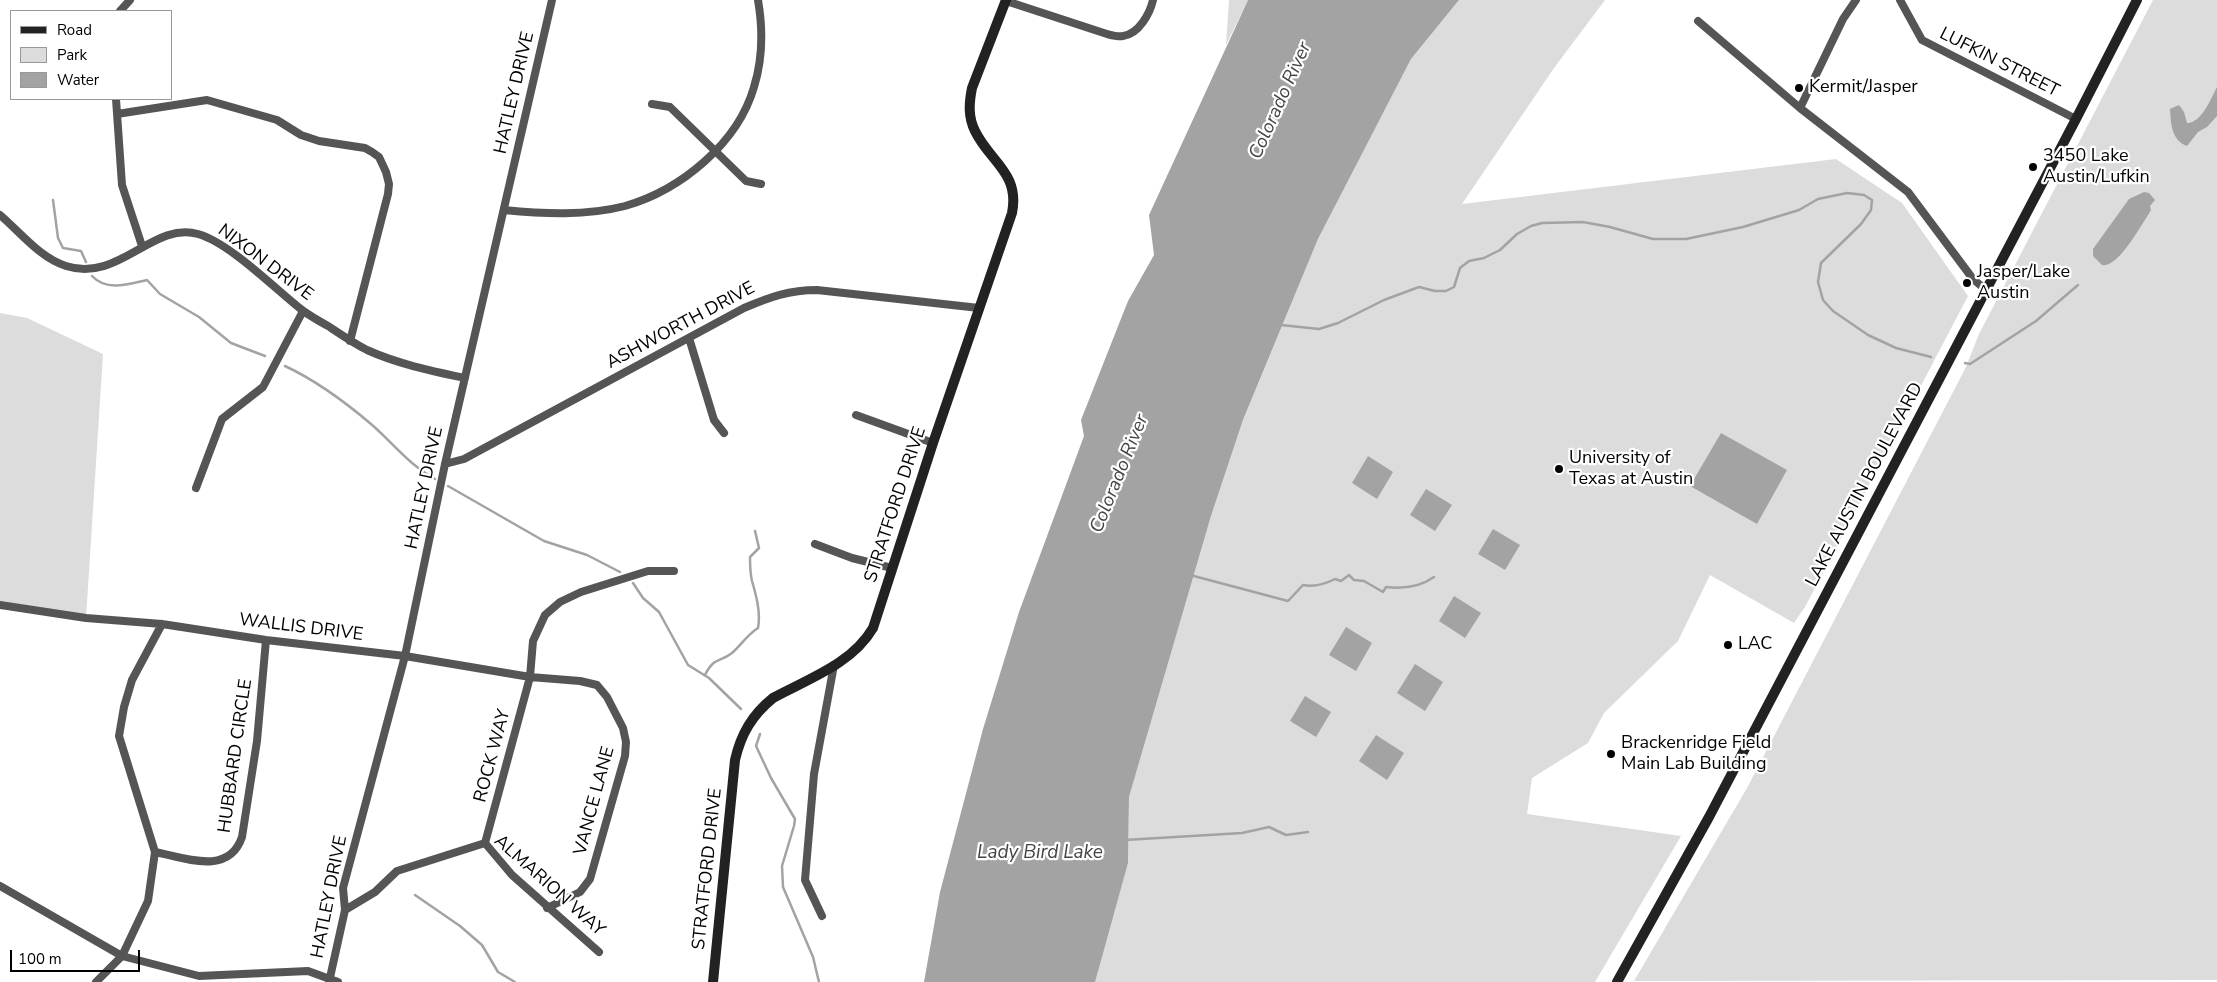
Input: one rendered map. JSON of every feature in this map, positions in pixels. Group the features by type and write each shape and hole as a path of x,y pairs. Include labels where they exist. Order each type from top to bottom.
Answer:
{"street":[{"path":"121,10 130,0"},
{"name":"HATLEY DRIVE","path":"329,981 344,910 343,888 404,656 445,464 552,0"},
{"path":"504,210 542,214 595,212 626,205 660,192 685,177 716,151 738,123 754,88 760,56 762,23 758,0"},
{"path":"1006,1 1107,34 1123,36 1133,31 1150,11 1153,0"},
{"path":"1800,108 1843,19 1856,0"},
{"name":"LUFKIN STREET","path":"1900,0 1922,40 2076,119"},
{"name":"LAKE AUSTIN BOULEVARD","path":"1617,982 1709,817 2137,0"},
{"name":"STRATFORD DRIVE","path":"713,982 735,760 741,738 755,715 773,698 846,658 866,640 874,628 933,443 1012,213 1014,192 1004,170 974,129 970,115 972,88 1006,1"},
{"path":"1698,21 1800,108 1908,192 1971,277 1986,290"},
{"path":"116,100 122,185 142,246"},
{"path":"117,114 207,100 277,120 301,135 319,141 365,148 379,157 389,184 388,194 350,340"},
{"path":"652,104 670,108 746,181 761,184"},
{"name":"NIXON DRIVE","path":"0,216 42,253 66,266 92,270 119,262 142,246 164,237 180,233 198,233 221,245 277,288 303,311 367,350 410,366 465,378"},
{"name":"ASHWORTH DRIVE","path":"445,464 464,459 744,308 768,298 796,290 817,290 979,308"},
{"path":"196,488 222,419 263,387 303,311"},
{"path":"690,338 714,420 724,433"},
{"path":"856,415 933,443"},
{"path":"815,544 852,558 892,568"},
{"name":"ROCK WAY","path":"485,843 530,677 534,641 545,615 560,602 580,592 648,571 674,571"},
{"name":"WALLIS DRIVE","path":"0,605 86,618 162,624 266,640 404,656 530,677 580,681 597,685"},
{"path":"96,982 122,956 148,901 155,852 119,736 132,680 162,624"},
{"name":"HUBBARD CIRCLE","path":"155,852 206,862 220,861 230,857 238,848 242,837 257,741 266,640"},
{"path":"822,916 805,880 814,774 834,665"},
{"name":"VANCE LANE","path":"547,908 580,892 590,879 625,756 626,742 623,728 607,697 597,685"},
{"name":"ALMARION WAY","path":"344,910 375,892 397,871 485,843 512,875 547,908 599,952"},
{"path":"0,886 122,956 199,976 308,971 329,981 338,982"}],"green space":[{"path":"1229,0 1248,0 1226,45"},
{"name":"University of Texas at Austin","path":"1459,0 1605,0 1554,68 1462,204 1836,159 1902,203 1968,296 1805,607 1794,623 1710,575 1678,641 1604,713 1588,743 1532,778 1527,814 1681,836 1595,982 1094,982 1128,863 1129,797 1211,516 1242,423 1318,239 1411,59"},
{"path":"2153,0 2217,0 2217,980 1634,981 1747,788 1966,367 1979,334"},
{"path":"0,313 27,318 103,354 86,618 0,605"}],"water":[{"name":"Lady Bird Lake","path":"1248,0 1459,0 1411,59 1318,239 1243,420 1211,516 1129,797 1128,863 1095,982 924,982 940,892 983,729 1019,612 1084,436 1081,420 1128,301 1154,255 1149,215"},
{"path":"2217,87 2217,116 2207,127 2198,132 2187,146 2178,140 2175,135 2170,109 2179,105 2184,112 2187,123 2192,122 2202,115"},
{"path":"2144,192 2149,193 2155,200 2150,206 2151,210 2121,254 2114,261 2102,265 2093,256 2093,249 2129,199"},
{"path":"1721,433 1787,470 1757,524 1690,486"},
{"path":"1368,456 1393,472 1377,499 1352,483"},
{"path":"1426,489 1452,505 1435,531 1410,515"},
{"path":"1493,529 1520,545 1505,570 1478,554"},
{"path":"1454,596 1481,613 1465,638 1439,621"},
{"path":"1346,627 1372,643 1356,671 1329,655"},
{"path":"1415,664 1443,682 1425,711 1397,693"},
{"path":"1305,696 1331,712 1316,737 1290,721"},
{"path":"1376,735 1404,753 1387,780 1359,761"}],"waterway":[{"path":"1281,325 1319,329 1338,323 1384,300 1419,287 1435,291 1446,291 1454,287 1460,268 1469,261 1484,258 1500,250 1517,234 1531,226 1542,223 1583,222 1610,227 1653,239 1686,239 1743,227 1799,210 1818,199 1847,193 1864,195 1872,200 1871,210 1861,224 1821,263 1818,282 1823,300 1833,311 1868,335 1896,348 1931,357"},
{"path":"53,200 58,238 63,248 81,251 86,262"},
{"path":"92,276 104,284 118,286 147,280 160,294 199,317 231,343 265,356"},
{"path":"1965,363 1970,364 2036,321 2078,285"},
{"path":"285,366 308,378 340,399 371,424 417,467 435,479"},
{"path":"448,486 544,541 587,555 620,572"},
{"path":"705,675 711,665 732,653 758,628 758,610 750,566 750,557 759,548 755,531"},
{"path":"1190,575 1288,601 1303,585 1319,585 1335,579 1341,581 1349,575 1354,580 1364,581 1383,592 1386,587 1399,588 1411,586 1423,583 1434,577"},
{"path":"633,583 643,598 659,612 688,665 709,678 741,709"},
{"path":"760,734 756,746 771,778 795,819 782,866 783,887 813,957 819,982"},
{"path":"1125,840 1242,833 1269,827 1286,835 1308,832"},
{"path":"415,895 460,926 482,945 498,972 515,982"}],"place":[{"name":"Kermit/Jasper","path":"1799,88"},
{"name":"3450 Lake Austin/Lufkin","path":"2033,167"},
{"name":"Jasper/Lake Austin","path":"1967,283"},
{"name":"University of Texas at Austin","path":"1559,469"},
{"name":"LAC","path":"1728,645"},
{"name":"Brackenridge Field Main Lab Building","path":"1611,754"}],"water label":[{"name":"Colorado River","path":"1281,101"},
{"name":"Colorado River","path":"1120,474"}]}
